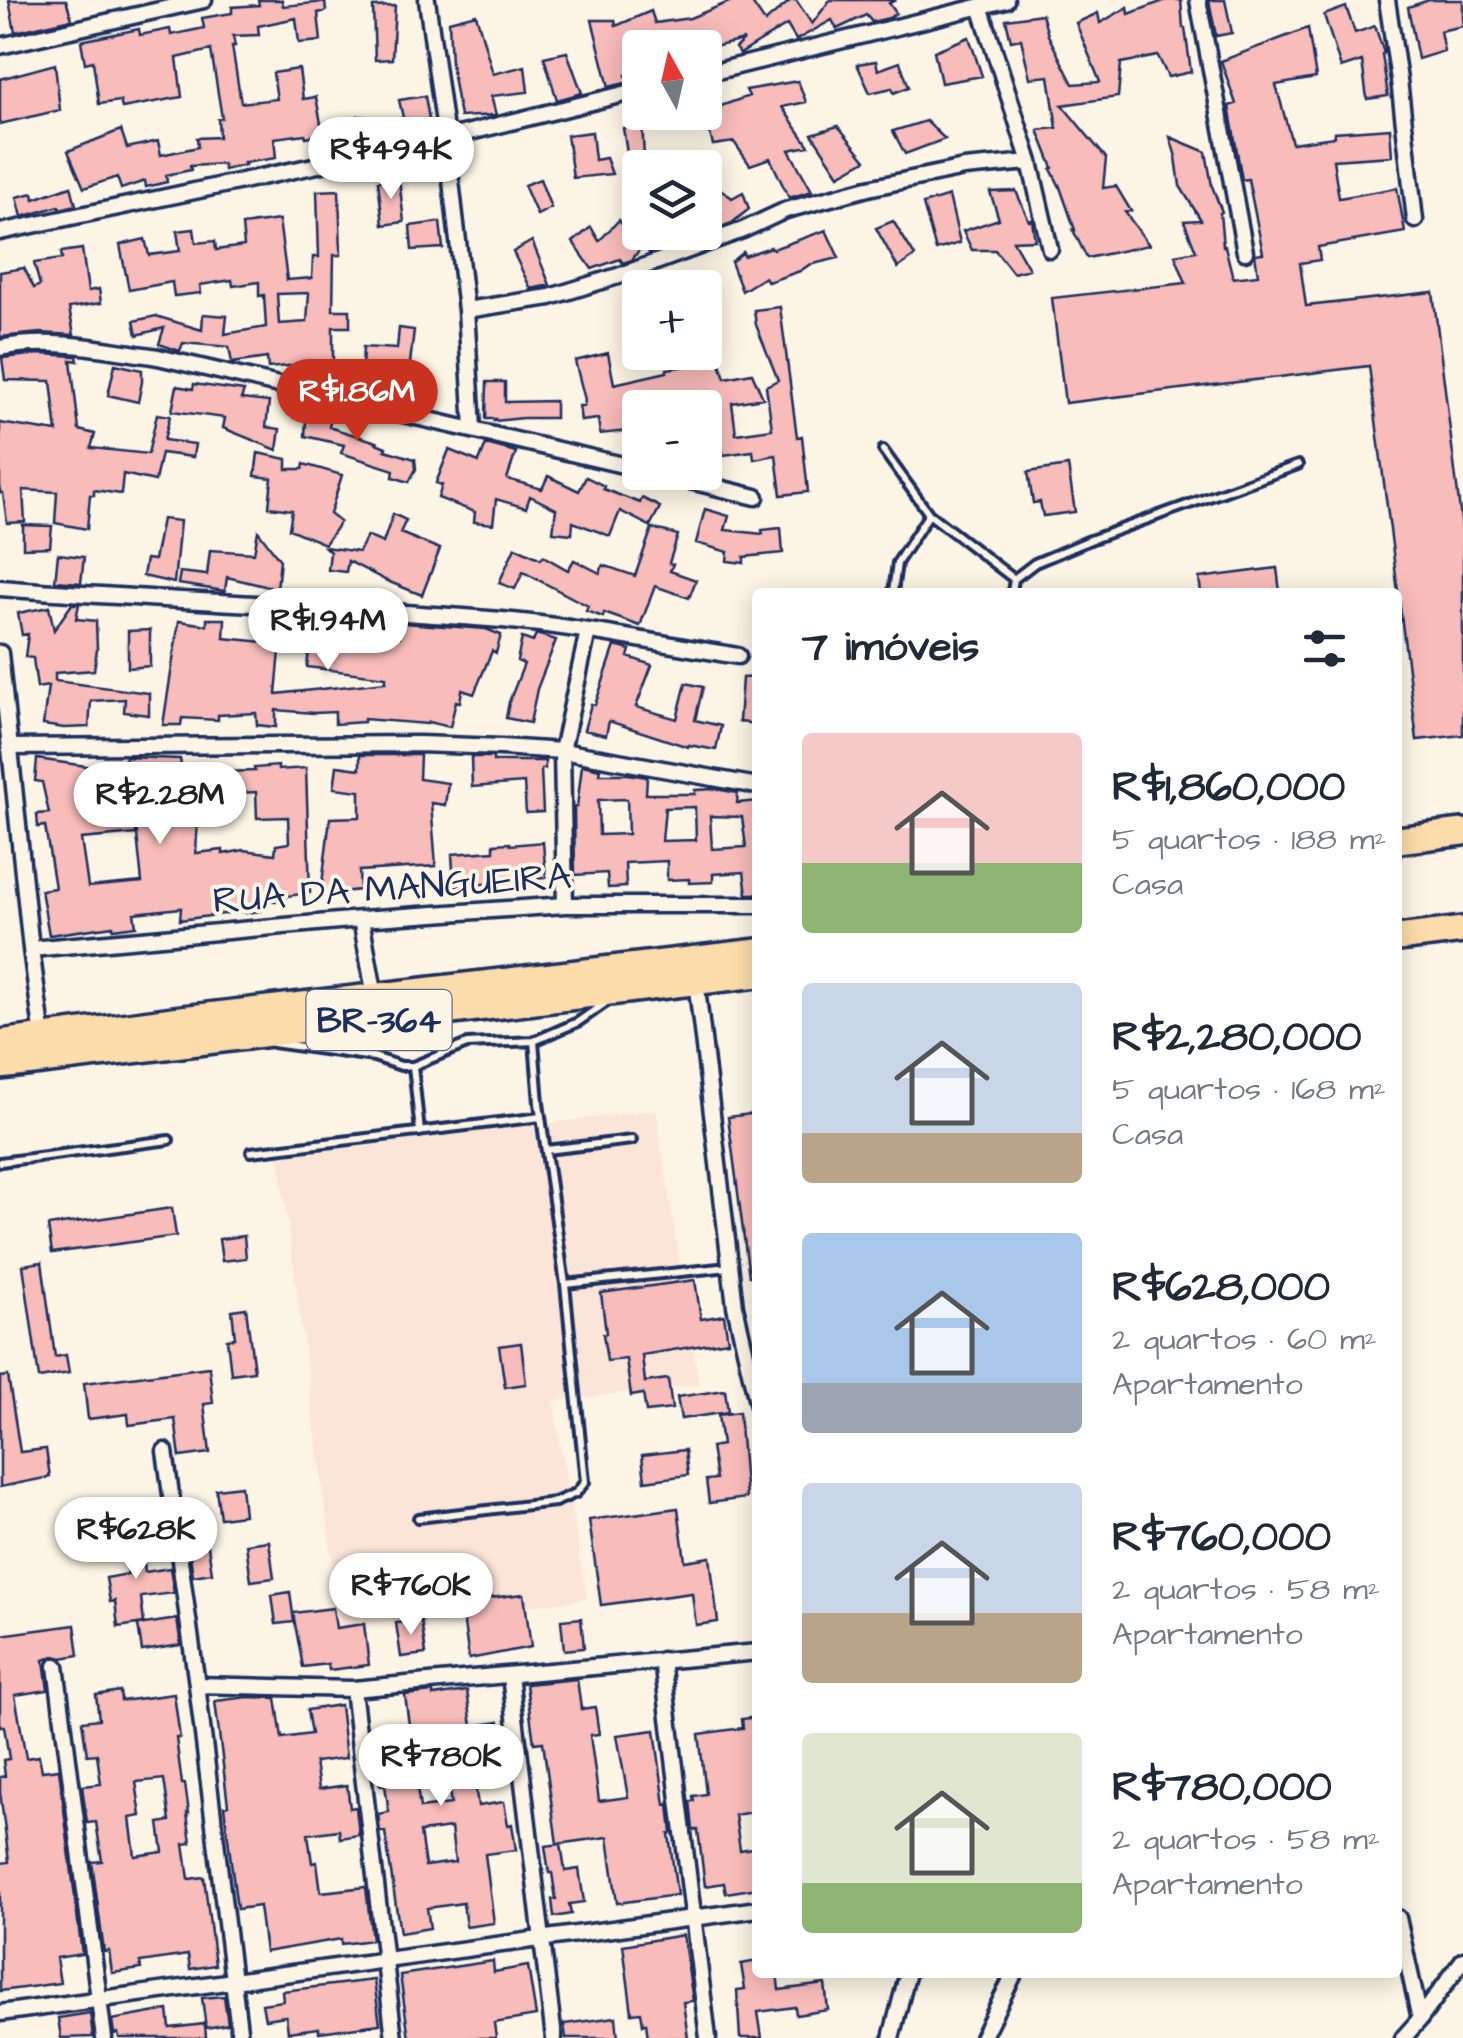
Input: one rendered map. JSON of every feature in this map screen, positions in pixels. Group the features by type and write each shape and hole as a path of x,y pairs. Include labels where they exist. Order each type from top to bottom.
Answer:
{"highway":[{"path":"1402,840 1463,832"},
{"path":"1402,938 1463,930"},
{"name":"BR-364","path":"0,1044 752,953"},
{"name":"BR-364","path":"0,1066 752,975"}],"street":[{"path":"0,46 204,0"},
{"path":"427,0 466,310 473,429"},
{"path":"722,70 1006,0"},
{"path":"1198,0 1245,252"},
{"path":"1386,0 1415,220"},
{"path":"980,6 1030,162 1050,250"},
{"path":"0,232 446,138 622,94"},
{"path":"466,310 550,297 601,282 713,242 786,210 852,192 964,168 1030,162"},
{"path":"0,348 25,344 77,346 158,357 622,465"},
{"path":"722,489 756,497"},
{"path":"0,588 491,619 738,656"},
{"path":"565,905 562,751 588,632"},
{"path":"0,653 43,1038"},
{"path":"10,747 419,744 562,751 752,785"},
{"name":"RUA DA MANGUEIRA","path":"31,949 565,905 752,905"},
{"path":"361,919 375,997"},
{"path":"696,980 735,1306 752,1380"},
{"path":"165,1451 240,2038"},
{"path":"197,1685 353,1689 752,1652"},
{"path":"662,1660 708,2038"},
{"path":"56,1666 104,2038"},
{"path":"510,1676 554,2038"},
{"path":"353,1689 394,2038"},
{"path":"0,2013 752,1911"},
{"path":"1402,1936 1420,2019"},
{"path":"1404,2038 1463,1960"},
{"path":"891,2038 906,1978"},
{"path":"982,2038 1013,1978"}],"lane":[{"path":"882,450 929,514 1014,579"},
{"path":"1013,588 1014,579 1035,563 1298,466"},
{"path":"894,588 897,563 929,514"},
{"path":"246,1036 290,1047 413,1066 467,1044 534,1042 578,1022 626,989"},
{"path":"418,1518 555,1502 576,1493 586,1482 534,1042"},
{"path":"413,1066 420,1132"},
{"path":"250,1152 541,1118"},
{"path":"0,1162 169,1140"},
{"path":"546,1150 632,1140"},
{"path":"565,1284 730,1266"}],"shaded area":[{"path":"656,1110 699,1384 553,1401 587,1599 341,1627 279,1157"}],"building":[{"path":"9,0 66,0 72,19 15,32"},
{"path":"258,0 282,0 283,6 325,2 326,11 318,13 321,41 299,43 296,18 258,26 259,35 233,36 241,103 277,99 273,73 299,69 303,99 316,97 323,134 274,138 276,158 224,170 223,164 190,166 191,170 166,175 167,182 146,187 145,181 121,189 117,177 84,188 68,151 121,130 127,148 158,141 161,155 198,147 197,138 219,137 218,119 222,118 211,50 177,58 182,97 122,108 120,101 99,104 93,61 85,63 81,41 139,29 140,35 170,29 171,35 204,28 202,18 232,13 232,7 259,5"},
{"path":"734,0 750,0 765,22 796,0 812,24 830,0 896,0 889,3 896,13 889,18 872,22 866,15 837,29 832,20 796,40 787,25 740,54 735,48 744,40 722,45 722,30 622,30 622,84 609,87 592,20 615,20 616,26 651,11 655,23 690,18"},
{"path":"1166,0 1181,0 1191,72 1168,77 1158,56 1121,63 1118,97 1062,105 1106,158 1103,188 1116,186 1131,211 1125,212 1149,245 1087,258 1073,230 1038,130 1057,128 1049,76 1030,78 1021,39 1011,41 1006,19 1042,14 1048,35 1073,84 1100,82 1076,23 1098,13 1100,23 1128,7 1129,14"},
{"path":"1209,0 1225,0 1232,33 1216,36"},
{"path":"1429,0 1463,0 1463,26 1440,31 1444,51 1418,59 1408,7"},
{"path":"395,6 392,59 375,60 373,7"},
{"path":"1346,7 1355,33 1375,26 1384,53 1388,96 1367,99 1362,61 1341,68 1324,15"},
{"path":"476,14 493,74 525,66 528,92 491,96 496,115 460,117 449,21"},
{"path":"1308,28 1316,78 1276,85 1292,143 1334,137 1334,132 1390,128 1392,156 1333,160 1339,198 1397,188 1405,232 1318,247 1320,260 1300,263 1306,306 1433,292 1463,536 1463,735 1417,740 1402,623 1402,588 1397,588 1369,366 1065,403 1052,298 1186,283 1175,255 1196,251 1184,221 1201,220 1180,186 1170,137 1206,152 1222,212 1223,246 1233,278 1258,275 1255,254 1263,253 1248,179 1242,180 1229,106 1236,104 1221,61"},
{"path":"969,37 982,76 941,83 934,51"},
{"path":"567,52 582,93 557,100 544,57"},
{"path":"876,61 878,70 900,62 909,87 894,93 892,88 870,93 857,64"},
{"path":"55,64 60,110 0,124 0,79"},
{"path":"798,81 806,102 782,107 809,146 789,150 812,191 789,198 770,158 750,165 734,142 713,145 709,130 722,130 722,106 749,96 746,90"},
{"path":"425,96 434,130 359,145 358,116 404,122 399,100"},
{"path":"926,121 945,139 905,154 893,131"},
{"path":"838,126 866,160 839,175 812,134"},
{"path":"623,130 642,130 644,150 627,150"},
{"path":"592,132 595,160 606,158 612,174 573,178 567,135"},
{"path":"399,179 404,222 383,225 378,181"},
{"path":"540,179 551,208 537,215 524,185"},
{"path":"71,186 76,205 22,217 17,197 33,193 34,199"},
{"path":"339,190 341,255 334,255 333,310 350,310 350,327 333,327 333,380 308,380 309,364 268,368 267,358 232,363 229,347 183,343 180,351 159,344 164,328 137,335 134,321 156,316 202,330 203,314 227,316 225,334 266,327 264,295 259,296 259,282 233,286 232,280 200,285 201,293 174,296 172,282 129,290 120,245 145,239 149,255 180,251 177,231 194,229 196,243 215,241 216,250 244,246 242,225 279,220 287,280 312,278 313,257 319,257 317,191","holes":["309,293 307,322 279,324 277,294"]},
{"path":"722,190 732,198 743,192 749,209 722,227"},
{"path":"1016,191 1029,221 1032,220 1035,240 1013,241 1029,269 1013,273 995,250 972,250 963,231 999,219 990,192"},
{"path":"949,196 960,243 936,250 923,204"},
{"path":"619,220 622,250 639,250 632,260 623,263 620,259 592,269 573,242 591,227 599,241"},
{"path":"893,221 915,256 898,268 876,228"},
{"path":"440,222 443,248 412,250 410,226"},
{"path":"826,230 839,258 768,282 765,277 742,291 731,262 743,252 744,256 773,249"},
{"path":"532,241 550,285 531,289 513,252"},
{"path":"82,249 88,291 99,289 101,303 69,308 74,335 0,337 0,272 24,268 34,288 40,285 34,263 62,259 61,252"},
{"path":"780,307 808,492 781,495 776,455 754,459 753,451 723,455 722,390 622,390 622,432 600,434 598,419 581,421 579,406 584,406 585,400 575,361 608,353 614,384 667,370 722,369 725,378 752,373 763,398 732,403 736,434 772,429 766,386 778,380 754,310"},
{"path":"399,328 414,330 409,372 399,370 398,387 350,384 351,373 362,370 363,347 397,349"},
{"path":"77,356 78,361 71,360 79,430 95,434 91,448 148,454 157,414 170,416 164,440 195,444 193,457 161,453 155,481 123,474 121,494 94,490 94,495 90,495 87,529 55,523 57,492 23,490 25,522 7,523 0,493 0,423 57,432 51,381 5,380 2,358"},
{"path":"115,364 142,370 138,402 108,395"},
{"path":"487,382 505,382 505,402 555,401 555,418 486,419"},
{"path":"194,384 244,391 241,399 269,402 266,427 280,429 277,450 223,428 225,418 172,411 177,386 193,389"},
{"path":"307,403 333,409 329,427 415,459 416,469 409,482 393,477 394,470 341,453 344,445 305,436"},
{"path":"486,444 516,452 507,479 542,489 548,476 579,491 586,477 604,486 603,489 640,503 642,498 660,507 650,526 620,511 610,536 573,522 572,534 553,532 556,509 530,496 526,508 496,499 493,524 474,522 475,512 438,498 442,485 436,483 449,450 479,462"},
{"path":"258,453 287,459 287,469 303,469 304,464 342,475 330,514 340,522 325,544 289,529 292,510 269,507 272,478 255,476"},
{"path":"1068,466 1075,512 1043,516 1040,502 1033,503 1028,472"},
{"path":"705,509 729,516 725,530 763,534 762,530 781,528 783,553 744,557 744,563 727,561 728,552 696,543"},
{"path":"393,514 406,520 400,533 440,549 422,595 348,561 346,572 328,570 330,552 325,547 359,552 367,536 383,543"},
{"path":"162,519 180,521 174,583 143,576 146,559 154,560"},
{"path":"23,525 52,526 50,547 23,548"},
{"path":"652,528 678,535 670,571 696,580 689,598 655,586 640,626 586,611 588,606 523,572 515,589 499,583 515,547 568,570 574,560 600,573 603,565 635,576"},
{"path":"258,531 280,560 277,589 227,577 225,591 178,584 180,572 207,575 210,550 254,553"},
{"path":"58,554 84,557 81,583 55,581"},
{"path":"1277,568 1280,588 1200,588 1199,578"},
{"path":"72,604 79,604 76,619 96,621 94,670 55,673 55,681 149,693 149,715 124,712 125,699 91,701 89,727 43,725 48,686 37,688 33,658 25,657 28,634 22,635 18,613 49,607 54,630"},
{"path":"266,618 283,619 276,694 386,682 386,677 307,667 312,627 345,631 345,624 367,623 365,638 400,637 403,623 486,629 501,635 474,694 462,690 450,727 364,719 335,724 335,712 276,710 276,727 257,725 256,713 218,715 218,720 182,718 181,725 163,725 179,621 207,625 207,619 225,619 224,638 264,642"},
{"path":"150,630 150,666 128,668 128,631"},
{"path":"536,634 556,640 537,689 530,723 506,718 524,664 517,661 522,638 533,642"},
{"path":"615,646 630,650 628,657 652,665 636,707 677,719 686,683 703,687 695,720 721,726 716,750 688,747 609,721 606,735 584,730"},
{"path":"752,677 752,723 739,722 742,678"},
{"path":"360,755 420,755 419,779 448,783 445,805 431,803 436,866 359,871 360,890 321,892 330,818 360,817 360,791 334,788 337,766 360,769"},
{"path":"471,757 545,761 545,769 541,769 543,812 526,813 524,783 472,787"},
{"path":"37,759 100,768 99,764 180,759 185,790 158,793 158,787 124,792 119,822 136,820 136,825 198,816 196,853 244,850 275,854 276,845 289,843 288,817 257,818 256,792 220,794 218,772 278,766 278,770 306,768 310,893 286,896 286,902 258,899 260,911 180,920 181,908 134,913 136,926 49,935 41,890 55,888 45,826 38,827 37,814 49,813 42,782 35,781","holes":["136,825 142,882 88,887 81,839 136,834"]},
{"path":"582,765 600,769 599,774 647,777 646,794 695,794 695,790 716,789 738,793 737,803 752,802 752,894 747,894 744,872 713,874 713,882 667,880 667,861 625,863 626,887 608,888 607,873 575,875 574,807","holes":["627,799 628,834 599,835 598,800","695,807 696,840 662,841 665,808","710,816 742,817 746,847 712,849"]},
{"path":"543,842 546,878 454,887 452,854 494,851 494,844"},
{"path":"752,1114 752,1276 749,1276 728,1117"},
{"path":"172,1208 176,1236 52,1253 48,1226"},
{"path":"244,1236 246,1258 222,1261 219,1239"},
{"path":"42,1262 55,1357 66,1355 69,1373 39,1378 23,1265"},
{"path":"695,1280 701,1319 724,1315 728,1341 642,1355 645,1382 668,1379 672,1409 646,1412 643,1394 631,1396 626,1359 607,1361 601,1293"},
{"path":"246,1308 254,1371 231,1374 227,1339 235,1338 232,1310"},
{"path":"521,1343 526,1384 505,1387 499,1346"},
{"path":"209,1367 213,1403 204,1404 210,1453 180,1457 175,1419 129,1425 128,1414 88,1419 84,1383"},
{"path":"8,1376 20,1452 46,1449 50,1477 0,1487 0,1377"},
{"path":"725,1390 728,1412 681,1419 677,1397"},
{"path":"739,1412 746,1498 709,1503 706,1480 716,1479 711,1447 722,1445 718,1415"},
{"path":"685,1450 688,1475 645,1481 642,1455"},
{"path":"241,1486 244,1515 220,1518 216,1489"},
{"path":"678,1508 685,1561 710,1557 718,1622 696,1625 692,1593 601,1605 589,1520"},
{"path":"139,1525 145,1572 170,1568 174,1593 141,1597 144,1623 118,1627 115,1601 110,1602 106,1578 128,1574 122,1527"},
{"path":"269,1541 274,1578 251,1581 246,1544"},
{"path":"208,1546 212,1573 193,1576 189,1549"},
{"path":"489,1585 490,1598 524,1594 531,1647 469,1659 459,1589"},
{"path":"290,1592 294,1622 276,1624 272,1595"},
{"path":"333,1608 336,1628 364,1624 369,1665 329,1670 328,1664 303,1667 293,1613"},
{"path":"581,1618 584,1648 564,1650 561,1620"},
{"path":"177,1619 181,1645 142,1651 138,1625"},
{"path":"421,1620 426,1654 401,1657 396,1623"},
{"path":"75,1625 79,1655 44,1660 48,1690 15,1695 26,1758 39,1756 42,1771 59,1769 82,1954 56,1958 60,1983 0,1991 0,1863 9,1862 0,1777 5,1776 3,1760 9,1759 4,1726 0,1726 0,1635"},
{"path":"577,1679 581,1709 595,1707 599,1734 590,1735 599,1801 628,1797 617,1735 655,1730 665,1805 669,1804 677,1895 617,1903 608,1837 557,1844 543,1742 534,1743 526,1684"},
{"path":"120,1691 121,1701 174,1694 180,1738 176,1738 189,1813 191,1843 184,1844 189,1879 204,1877 215,1965 190,1969 188,1955 140,1962 141,1969 112,1973 109,1951 104,1952 92,1862 102,1861 96,1822 87,1823 82,1786 101,1784 97,1754 87,1755 82,1721 99,1719 96,1695","holes":["164,1779 170,1821 159,1823 163,1852 135,1856 130,1818 141,1816 136,1782"]},
{"path":"467,1691 472,1726 499,1722 510,1772 474,1777 478,1806 504,1802 516,1850 485,1854 494,1923 466,1927 463,1903 427,1908 430,1928 400,1933 385,1832 380,1832 378,1814 389,1812 385,1785 380,1785 375,1730 409,1725 405,1695 433,1692 433,1696","holes":["447,1776 451,1804 420,1808 416,1780","451,1828 455,1862 425,1866 420,1832"]},
{"path":"276,1698 282,1738 311,1734 307,1710 340,1705 346,1758 315,1762 319,1789 347,1785 350,1808 356,1807 359,1835 340,1838 339,1830 308,1834 321,1892 366,1887 372,1940 341,1944 341,1939 265,1952 259,1906 237,1909 215,1701"},
{"path":"752,1718 752,1812 735,1815 740,1850 752,1848 752,1889 726,1893 724,1883 705,1886 690,1801 694,1801 693,1796 706,1794 699,1734 743,1728 742,1719"},
{"path":"561,1844 565,1871 579,1869 584,1902 569,1904 571,1914 554,1917 552,1899 556,1899 545,1846"},
{"path":"683,1935 693,2001 683,2002 688,2038 648,2038 641,2012 632,2013 623,1945"},
{"path":"493,1961 494,1972 528,1966 536,2016 494,2023 496,2038 409,2038 400,1975"},
{"path":"752,1962 752,1978 778,1978 779,1990 825,1984 828,2010 796,2015 795,2007 758,2012 762,2038 740,2038 737,1990 745,1989 741,1964"},
{"path":"374,1980 380,2024 288,2032 286,2016 265,2019 262,2004 283,2001 282,1991"},
{"path":"224,1996 228,2024 206,2028 202,1998"},
{"path":"168,2010 170,2028 205,2024 206,2038 119,2038 118,2033 114,2034 112,2020"},
{"path":"90,2013 93,2037 61,2038 58,2018"},
{"path":"616,2017 618,2038 566,2038 564,2024"}]}
